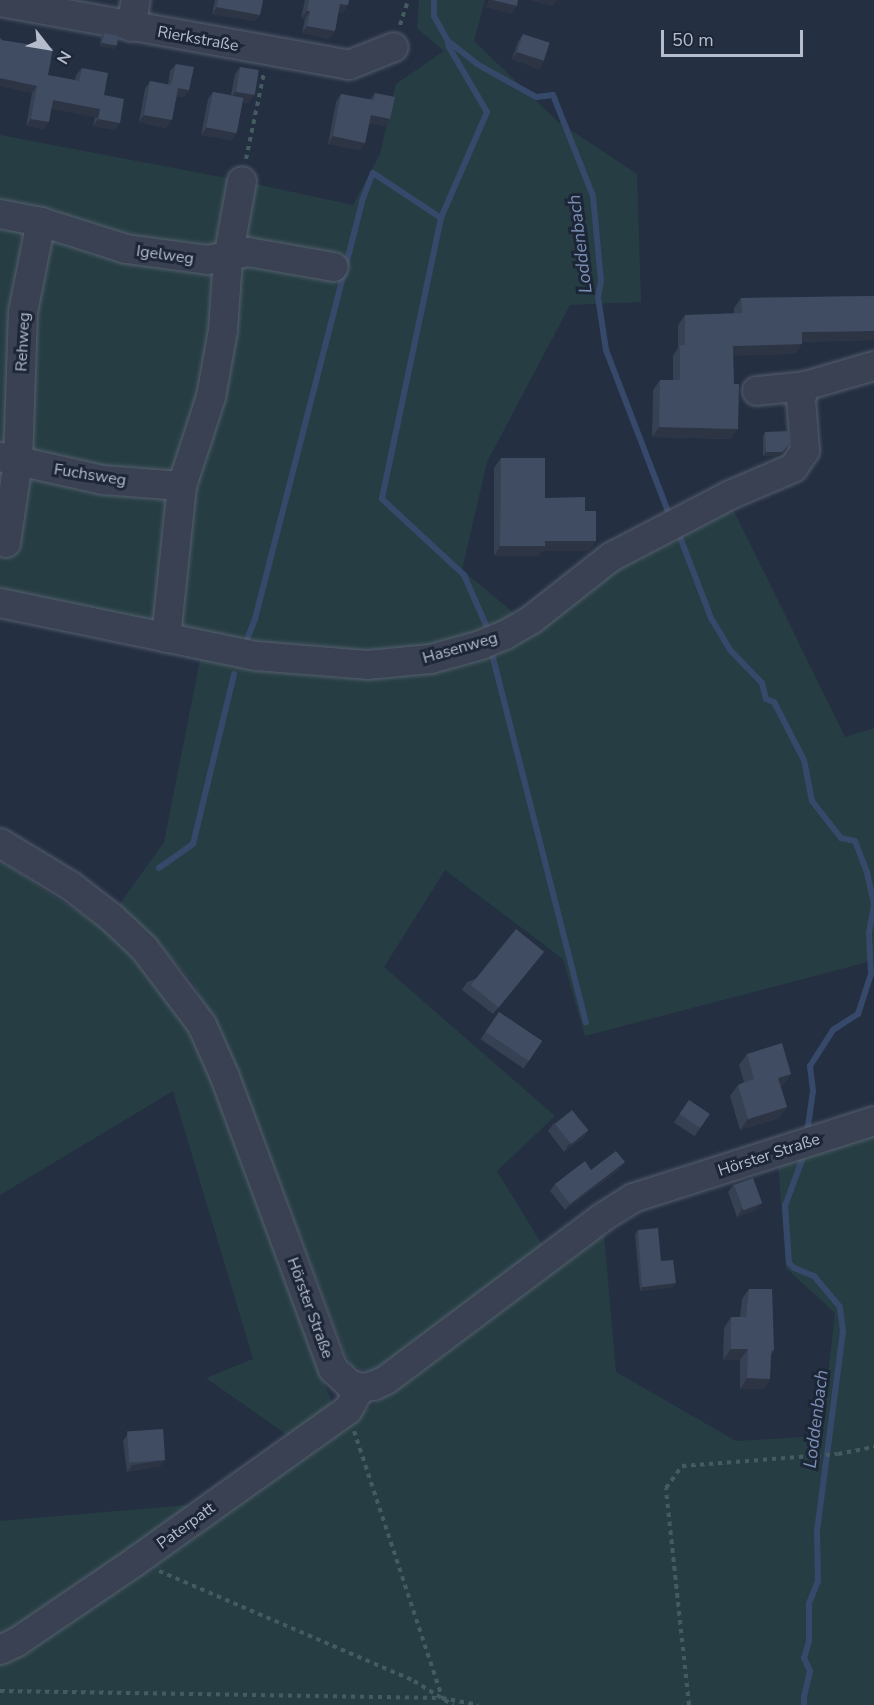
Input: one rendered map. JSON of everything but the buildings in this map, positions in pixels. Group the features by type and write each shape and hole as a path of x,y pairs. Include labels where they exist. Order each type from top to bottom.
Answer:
{"street":[{"name":"Rierkstraße","path":"0,2 133,13 268,51 349,65 394,47"},
{"path":"166,638 182,486 213,386 223,330 228,258 242,181"},
{"name":"Igelweg","path":"0,214 41,222 126,249 207,260 228,258 248,252 334,267"},
{"name":"Rehweg","path":"6,543 9,460 23,312 41,222"},
{"path":"757,391 805,386 874,366"},
{"name":"Hasenweg","path":"0,603 256,656 367,665 431,659 481,645 531,620 611,557 730,495 793,468 805,451 801,399 805,386"},
{"name":"Fuchsweg","path":"9,460 103,480 182,486"},
{"name":"Hörster Straße","path":"0,843 71,886 111,917 144,948 181,994 202,1025 225,1077 333,1369 348,1383 354,1399 386,1380 603,1217 633,1198 874,1121"},
{"name":"Paterpatt","path":"0,1650 17,1642 136,1562 354,1399"}],"path":[{"path":"242,181 268,51"},
{"path":"354,1399 442,1698"},
{"path":"689,1705 666,1488 682,1466 838,1454 874,1447"},
{"path":"136,1562 414,1681 453,1705"},
{"path":"0,1690 442,1698 478,1705"}],"green space":[{"path":"419,0 485,0 474,41 557,121 637,174 641,302 570,305 487,462 462,570 521,619 477,640 365,658 256,647 0,588 0,135 237,180 353,205 380,154 396,84 444,51 417,28"},
{"path":"730,503 845,737 874,728 874,957 864,963 585,1036 563,959 445,870 384,967 555,1116 497,1171 543,1246 372,1372 353,1367 346,1357 238,1072 214,1021 192,982 156,940 119,905 164,842 201,655 422,669"},
{"path":"0,861 102,927 136,957 191,1032 213,1082 332,1403 359,1415 604,1234 616,1372 736,1441 821,1436 835,1313 786,1268 778,1162 874,1130 874,1705 0,1705 0,1521 199,1504 290,1437 206,1378 253,1359 173,1091 0,1195"}],"waterway":[{"name":"Loddenbach","path":"434,0 434,16 448,41 477,64 536,97 553,95 593,196 601,281 598,297 606,350 669,514"},
{"path":"448,41 449,47 487,112 441,218 382,499 464,575 486,625"},
{"path":"245,645 255,619 362,201 373,173 441,218"},
{"name":"Loddenbach","path":"677,529 711,618 730,650 762,683 766,699 774,702 804,760 812,801 841,838 855,841 867,873 874,904"},
{"path":"493,658 586,1022"},
{"path":"159,868 193,844 234,674"},
{"name":"Loddenbach","path":"807,1133 813,1091 810,1066 833,1030 858,1014 871,974 869,933 874,906"},
{"name":"Loddenbach","path":"802,1160 785,1206 789,1263 794,1268 814,1276 840,1307 843,1331 817,1530 818,1581 809,1603 809,1641 804,1658 810,1671 804,1705"}]}
